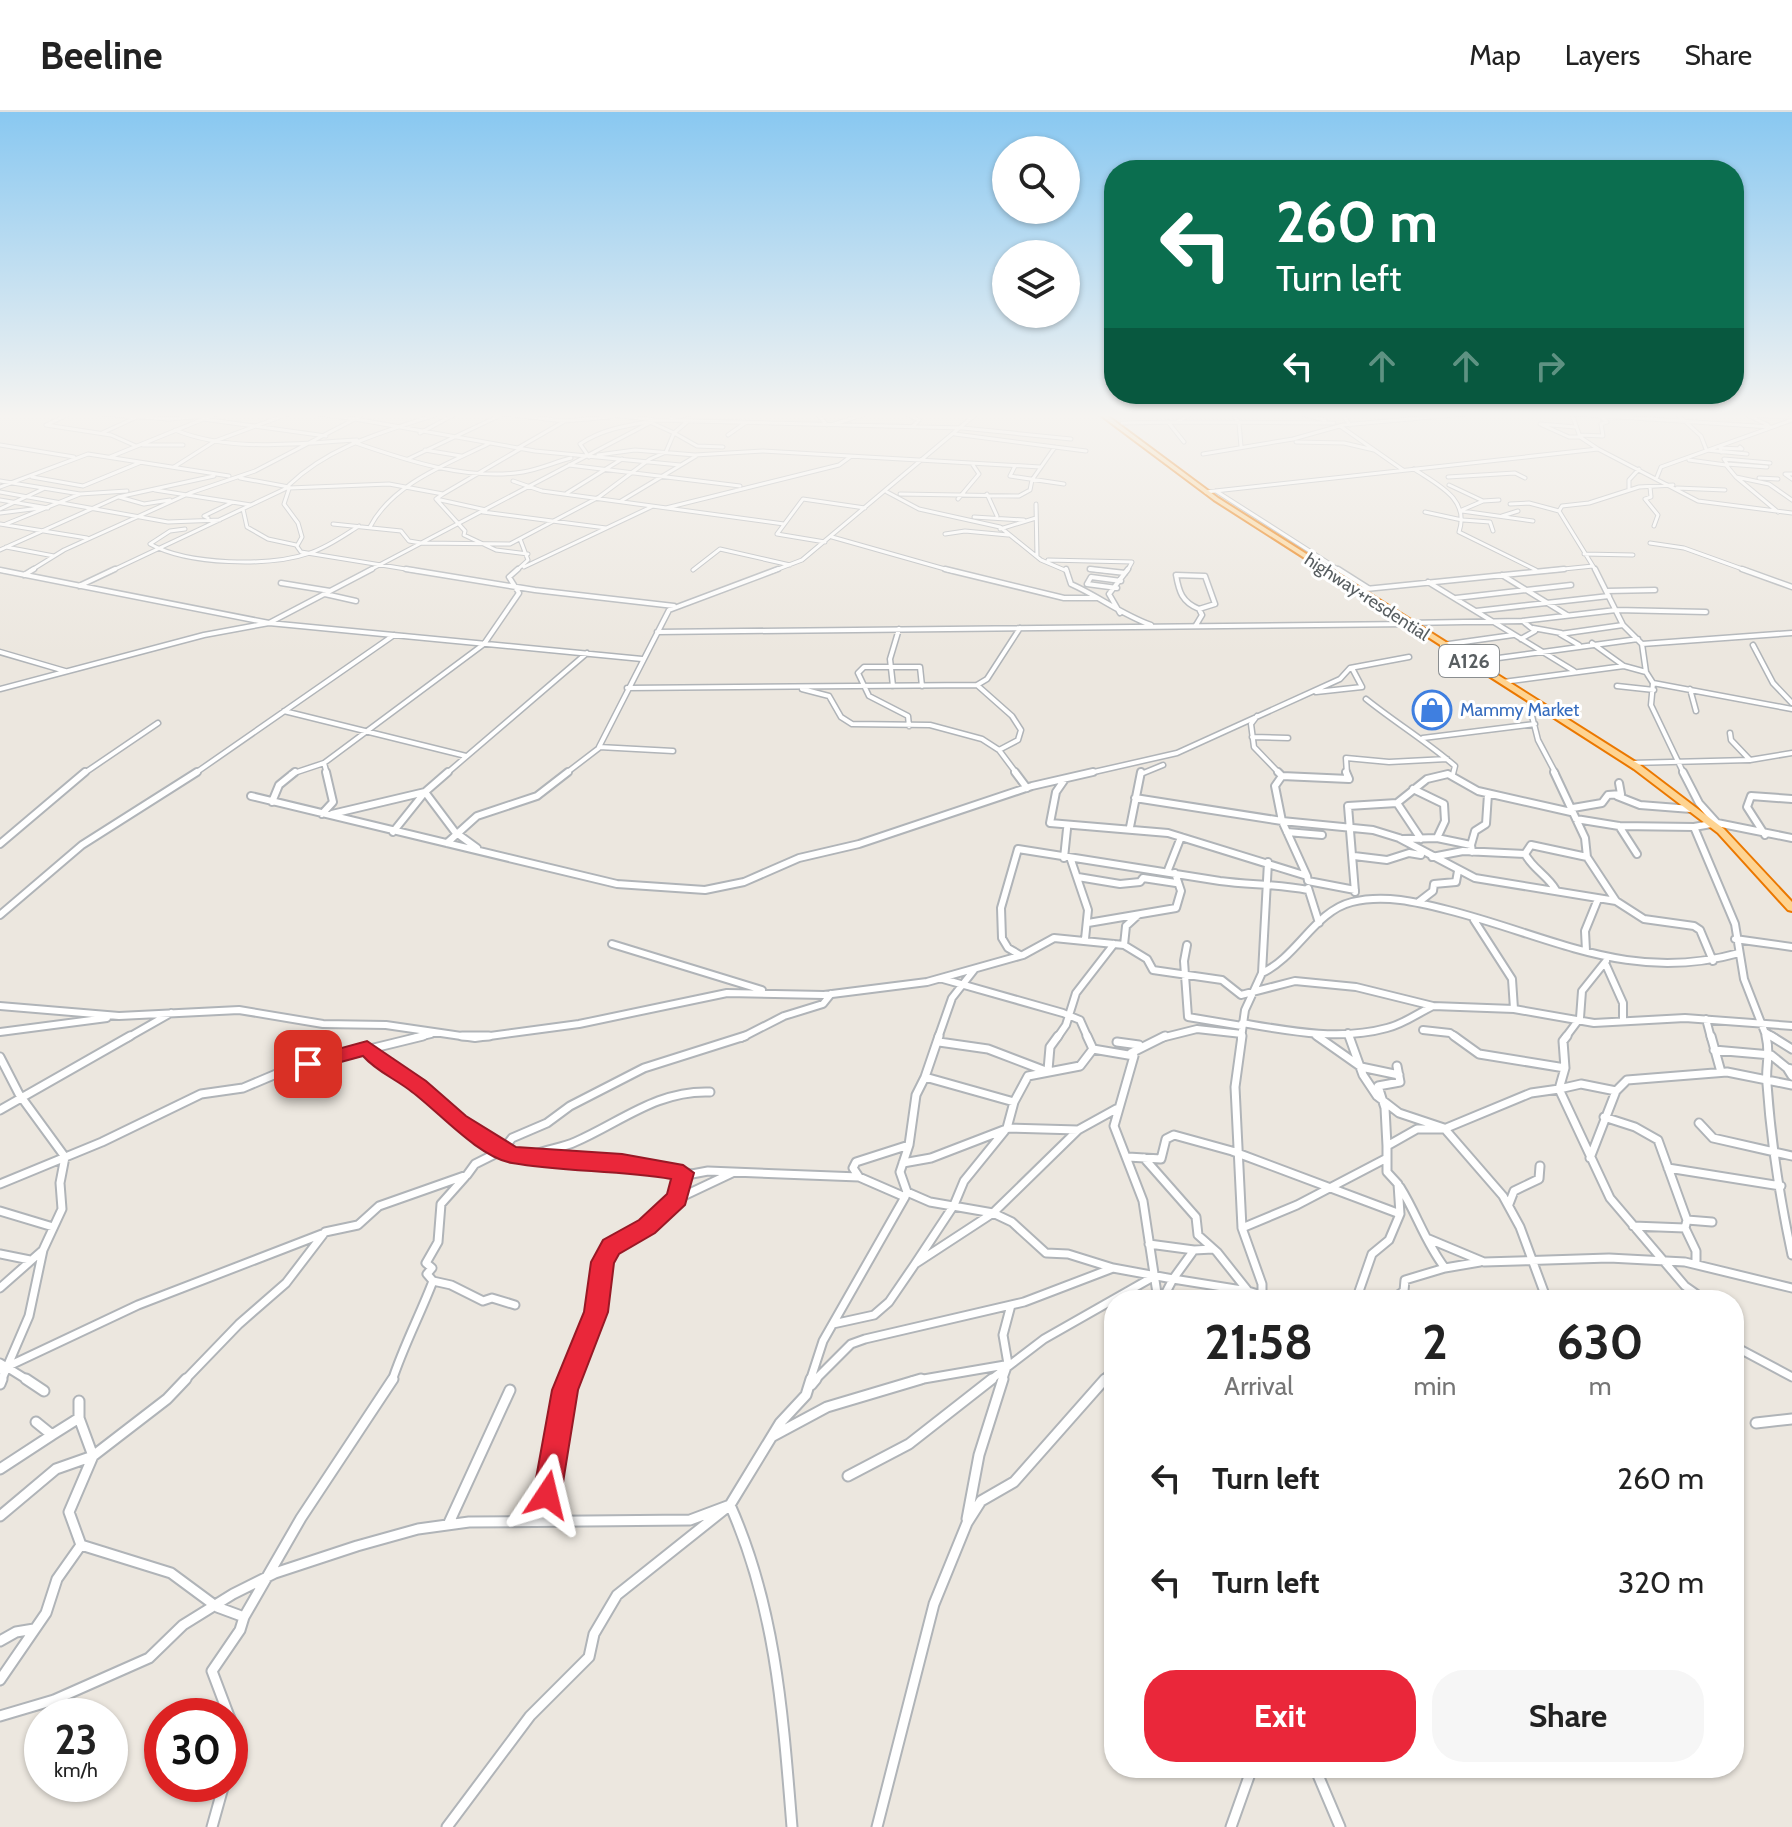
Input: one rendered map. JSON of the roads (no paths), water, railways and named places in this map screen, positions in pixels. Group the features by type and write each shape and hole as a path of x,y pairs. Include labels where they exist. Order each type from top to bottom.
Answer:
{"highway":[{"name":"highway+resdential","path":"1214,494 1408,624 1631,763 1714,823 1792,908"}],"street":[{"path":"14,494 22,498 181,524 212,519"},
{"path":"0,511 31,494"},
{"path":"2,525 80,494"},
{"path":"0,548 128,494"},
{"path":"181,494 251,505"},
{"path":"79,586 273,494"},
{"path":"287,494 284,504 298,523 302,537 297,546"},
{"path":"370,527 377,512 400,494"},
{"path":"436,499 443,494"},
{"path":"575,494 659,509 784,524"},
{"path":"333,524 401,531 409,541 421,543 505,545 604,494"},
{"path":"621,501 633,494"},
{"path":"659,509 719,494"},
{"path":"447,843 455,832 477,816 537,796 599,748 642,659 666,614 674,606 804,559 886,494"},
{"path":"893,494 923,511 967,518 1000,528 1038,558 1066,568 1071,584 1100,597 1120,614 1155,626"},
{"path":"909,494 958,499 987,494"},
{"path":"958,499 962,494"},
{"path":"987,494 1018,498 1024,494"},
{"path":"987,494 1000,528"},
{"path":"1214,494 1369,589"},
{"path":"1452,494 1462,510 1458,529 1463,535 1536,570"},
{"path":"1468,494 1483,501"},
{"path":"1559,511 1562,506 1577,507 1621,494"},
{"path":"1651,494 1651,497 1645,499 1658,515 1654,526"},
{"path":"1687,494 1698,501 1792,513"},
{"path":"1756,494 1778,512"},
{"path":"24,575 54,556 187,495"},
{"path":"0,689 204,635 269,623 513,495"},
{"path":"118,497 144,504 178,499"},
{"path":"436,499 484,511 608,528"},
{"path":"436,499 464,535 502,551 528,554"},
{"path":"825,542 777,535 805,499 865,508"},
{"path":"0,500 48,508"},
{"path":"220,520 204,516 235,502 259,500"},
{"path":"1462,510 1483,501 1499,500"},
{"path":"1510,504 1529,503 1559,511 1593,566 1623,625 1640,641 1646,672 1653,687 1651,705 1675,760 1714,823"},
{"path":"1036,504 1038,558"},
{"path":"517,570 651,507"},
{"path":"0,511 48,508"},
{"path":"244,509 241,514 247,527 268,539 297,546 298,550 310,553 513,586 674,606"},
{"path":"1462,510 1533,521"},
{"path":"1502,516 1518,511"},
{"path":"1425,512 1490,522 1493,531"},
{"path":"967,518 996,516 1024,520"},
{"path":"985,533 1036,518"},
{"path":"181,524 185,529"},
{"path":"2,525 90,539"},
{"path":"196,531 170,531 150,544 156,549 251,561 310,553 359,526"},
{"path":"945,534 1008,535"},
{"path":"454,545 464,535"},
{"path":"832,537 1002,585 1064,598 1100,597"},
{"path":"272,802 275,792 287,777 324,763 370,732 484,644 519,593 509,577 527,562 528,554 520,539"},
{"path":"1650,543 1684,548 1792,587"},
{"path":"7,547 54,556"},
{"path":"693,570 720,549 790,565"},
{"path":"1584,554 1633,555"},
{"path":"1038,558 1132,562 1117,588 1109,594 1120,614"},
{"path":"1356,590 1593,566"},
{"path":"1090,569 1125,573"},
{"path":"0,570 269,623 642,659"},
{"path":"1096,577 1099,570"},
{"path":"1176,575 1205,576 1215,604 1199,609 1183,601 1177,593 1176,575"},
{"path":"1502,575 1568,615"},
{"path":"1117,588 1087,584 1091,577 1121,581"},
{"path":"1428,582 1574,671"},
{"path":"281,583 356,601"},
{"path":"1456,598 1571,585"},
{"path":"1476,611 1655,590"},
{"path":"1192,626 1200,620 1199,609"},
{"path":"657,632 1408,624 1522,621 1616,610 1706,612"},
{"path":"1522,621 1533,628 1564,634"},
{"path":"1579,645 1560,634 1623,625"},
{"path":"627,688 977,685 987,679 1020,628"},
{"path":"1521,639 1534,635 1533,628"},
{"path":"893,686 891,666 899,629"},
{"path":"1469,662 1592,643 1640,641 1685,644 1739,635 1792,633"},
{"path":"0,915 25,888 64,857 237,746 394,635"},
{"path":"1442,645 1513,635"},
{"path":"1592,643 1624,666 1646,672"},
{"path":"1753,645 1773,683 1792,703"},
{"path":"0,652 67,671"},
{"path":"393,832 425,792 587,653"},
{"path":"251,796 617,884 705,890 744,882 799,858 859,844 1027,788 1177,753 1340,679 1352,668 1392,663 1409,657"},
{"path":"1503,682 1624,666"},
{"path":"909,726 908,716 875,701 859,686 858,673 864,667 920,667 922,686"},
{"path":"1309,693 1362,687 1352,668"},
{"path":"977,685 1005,709 1021,730 1018,740 999,750"},
{"path":"1617,686 1690,689 1792,709"},
{"path":"799,687 829,696 841,717 852,724 930,725 982,739 999,750 1027,788"},
{"path":"1690,689 1696,711"},
{"path":"1366,699 1412,736 1423,738 1535,724"},
{"path":"1536,703 1530,708 1538,740 1585,838 1587,857 1616,901 1644,919 1694,926 1700,930 1713,961"},
{"path":"284,711 466,756"},
{"path":"1257,716 1251,724 1254,747 1282,776 1349,779 1344,768 1346,758 1389,762 1447,759"},
{"path":"2,841 91,767 158,723"},
{"path":"1730,733 1731,740 1750,760"},
{"path":"1252,737 1288,738"},
{"path":"1423,738 1455,766 1453,774"},
{"path":"599,748 673,751"},
{"path":"1631,763 1750,760 1792,753"},
{"path":"324,763 333,802 325,815"},
{"path":"1130,827 1141,772 1163,765"},
{"path":"1357,900 1348,806 1397,803 1427,779 1453,774 1488,794 1572,810 1602,803 1608,795 1640,805 1691,809"},
{"path":"1282,776 1275,786 1282,821 1301,857 1319,923"},
{"path":"1065,779 1056,792 1050,823 1067,829 1130,827 1181,837 1268,862 1307,878 1355,890"},
{"path":"1617,796 1621,794 1619,783"},
{"path":"1413,789 1444,804 1445,821 1437,838"},
{"path":"425,792 455,832 482,851"},
{"path":"325,815 425,792"},
{"path":"1472,848 1475,831 1486,824 1488,794"},
{"path":"1765,835 1747,807 1751,796 1792,799"},
{"path":"1135,798 1282,821 1352,826 1399,838 1437,838 1472,848 1525,854"},
{"path":"1397,803 1421,839"},
{"path":"1576,819 1619,826 1694,827 1714,823 1792,838"},
{"path":"1619,826 1637,854"},
{"path":"1694,827 1735,924 1735,939 1744,979 1771,1055 1766,1080 1792,1255"},
{"path":"1067,829 1068,859 1087,903 1085,939"},
{"path":"1287,832 1322,835"},
{"path":"1088,923 1176,908 1181,891 1171,871 1181,837"},
{"path":"1399,838 1458,871 1495,883 1616,901"},
{"path":"1556,890 1546,874 1531,866 1525,854 1527,846 1587,857"},
{"path":"1354,856 1387,860 1409,853 1434,857 1472,848"},
{"path":"1023,955 1006,950 1000,940 1000,917 1018,849 1237,883 1265,882 1308,890"},
{"path":"1262,1290 1242,1228 1235,1087 1242,1027 1262,973 1268,862"},
{"path":"1106,880 1111,864"},
{"path":"1420,901 1433,891 1434,884 1456,882 1458,871"},
{"path":"1078,877 1140,882 1143,878 1176,883"},
{"path":"1586,951 1585,931 1598,899"},
{"path":"1262,973 1280,967 1319,923 1344,904 1357,900 1420,901 1474,920 1586,951 1606,963 1713,961 1739,953"},
{"path":"1124,945 1126,926 1141,913"},
{"path":"1474,920 1512,979 1514,1009"},
{"path":"0,1032 34,1025 119,1016 239,1010 323,1024 386,1025 463,1037 497,1036 689,1003 727,993 831,994 943,979 1023,955 1054,938 1124,945 1147,959 1153,970 1222,980 1241,995 1256,989 1282,987 1295,981 1343,985 1433,1006 1514,1009 1580,1018 1594,1023 1706,1019 1792,1026"},
{"path":"1735,939 1792,947"},
{"path":"612,944 765,992"},
{"path":"1046,1070 1050,1047 1070,1015 1076,993 1114,944"},
{"path":"1187,945 1188,1017 1242,1027"},
{"path":"1606,963 1582,991 1580,1018 1563,1041 1565,1068 1559,1089 1584,1136 1590,1158 1610,1198 1691,1290"},
{"path":"1606,963 1623,1003 1623,1020"},
{"path":"809,1388 817,1355 892,1225 906,1194 900,1172 909,1145 916,1095 939,1042 952,998 978,967"},
{"path":"943,979 1006,1000 1029,1001 1070,1015 1080,1020 1093,1049"},
{"path":"515,1305 492,1298 483,1301 451,1285 433,1281 427,1274 432,1268 426,1263 438,1242 441,1204 475,1164 503,1150 512,1138 547,1123 570,1106 633,1073 764,1029 784,1016 823,1004 831,994"},
{"path":"0,1006 119,1016"},
{"path":"1157,1290 1143,1201 1114,1126 1116,1109 1134,1056 1131,1053 1139,1045 1183,1028 1242,1027 1348,1033 1389,1028 1433,1006"},
{"path":"0,1110 173,1012"},
{"path":"1706,1019 1721,1072"},
{"path":"1423,1030 1450,1033 1479,1054 1565,1068"},
{"path":"1765,1032 1792,1049"},
{"path":"0,1184 201,1094 243,1088 288,1069 367,1048 389,1047 434,1033"},
{"path":"1314,1033 1361,1067 1398,1071 1400,1082 1378,1086 1387,1105 1384,1124 1387,1172 1418,1215 1418,1227 1429,1239 1435,1257 1445,1268"},
{"path":"1348,1033 1367,1089 1376,1100 1444,1129 1509,1204 1535,1261 1541,1290"},
{"path":"939,1042 988,1049 1046,1070"},
{"path":"1117,1042 1139,1045"},
{"path":"367,1048 381,1063 419,1086 458,1122 503,1150 530,1156 622,1162 683,1173 859,1177 930,1202 993,1213 1012,1222 1046,1253 1068,1254 1113,1268 1223,1290"},
{"path":"1093,1049 1134,1056"},
{"path":"833,1324 874,1315 889,1302 954,1205 964,1181 1007,1128 1014,1102 1028,1076 1046,1070 1080,1066 1093,1049"},
{"path":"1714,1050 1771,1055 1790,1068 1792,1076"},
{"path":"0,1057 7,1064 9,1077 21,1098 65,1157 60,1183 62,1209 43,1250 29,1316 2,1367 0,1384"},
{"path":"1590,1158 1616,1091 1627,1080 1721,1072 1792,1085"},
{"path":"925,1077 1014,1102"},
{"path":"1387,1146 1417,1129 1444,1129 1531,1093 1581,1084 1616,1091"},
{"path":"530,1156 552,1145 569,1145 660,1099 698,1090 710,1092"},
{"path":"915,1264 993,1213 1078,1130 1116,1109"},
{"path":"1604,1117 1635,1127 1658,1140 1696,1251 1696,1264"},
{"path":"1699,1123 1713,1138 1792,1156"},
{"path":"903,1163 937,1159 963,1142 1007,1128 1078,1130"},
{"path":"1128,1157 1164,1157 1166,1139 1174,1135 1362,1196 1400,1214"},
{"path":"859,1177 853,1168 856,1162 909,1145"},
{"path":"1144,1158 1196,1217 1198,1235 1245,1290"},
{"path":"1242,1228 1324,1193 1385,1159"},
{"path":"1509,1204 1514,1191 1539,1179 1540,1166"},
{"path":"1668,1168 1781,1186"},
{"path":"677,1199 683,1173"},
{"path":"543,1521 565,1390 596,1312 603,1262 611,1247 647,1227 677,1199 733,1173"},
{"path":"2,1367 138,1305 325,1232 358,1225 379,1206 467,1175"},
{"path":"1359,1290 1372,1254 1389,1240 1400,1214 1398,1184"},
{"path":"0,1211 53,1227"},
{"path":"1633,1226 1712,1222"},
{"path":"0,1516 56,1469 93,1456 167,1399 239,1324 286,1283 325,1232"},
{"path":"1429,1239 1484,1262"},
{"path":"1149,1244 1194,1250 1213,1249"},
{"path":"0,1288 43,1250"},
{"path":"1166,1290 1194,1250"},
{"path":"0,1254 30,1260"},
{"path":"1404,1290 1405,1280 1445,1268 1484,1262 1609,1258 1696,1264 1792,1288"},
{"path":"447,1827 530,1716 589,1657 594,1634 617,1595 730,1505 771,1438 809,1388 851,1344 975,1311 1011,1305 1113,1268"},
{"path":"1130,1290 1153,1277"},
{"path":"224,1698 212,1671 240,1630 264,1579 393,1380 398,1358 413,1334 433,1281"},
{"path":"967,1523 979,1455 1008,1364 1003,1335 1011,1305"},
{"path":"848,1476 909,1444 1008,1364 1044,1339 1104,1305"},
{"path":"1744,1349 1792,1377"},
{"path":"771,1438 791,1424 853,1396 899,1382 1008,1364"},
{"path":"2,1367 44,1391"},
{"path":"877,1827 934,1604 967,1523 981,1501 1014,1482 1104,1380"},
{"path":"448,1525 510,1390"},
{"path":"79,1401 79,1418 93,1456 69,1512 81,1545"},
{"path":"0,1469 79,1418"},
{"path":"1756,1423 1792,1419"},
{"path":"36,1422 52,1435"},
{"path":"0,1716 54,1700 149,1658 183,1625 264,1579 357,1546 448,1525 586,1518 690,1520 730,1505"},
{"path":"730,1505 754,1556 770,1610 792,1827"},
{"path":"81,1545 182,1580 213,1607 227,1615 244,1617"},
{"path":"0,1680 46,1613 57,1579 81,1545"},
{"path":"0,1641 16,1632 34,1629"},
{"path":"1231,1827 1248,1778"},
{"path":"1319,1778 1340,1827"},
{"path":"212,1827 219,1802"}],"place":[{"name":"Mammy Market","path":"1432,710"}]}
